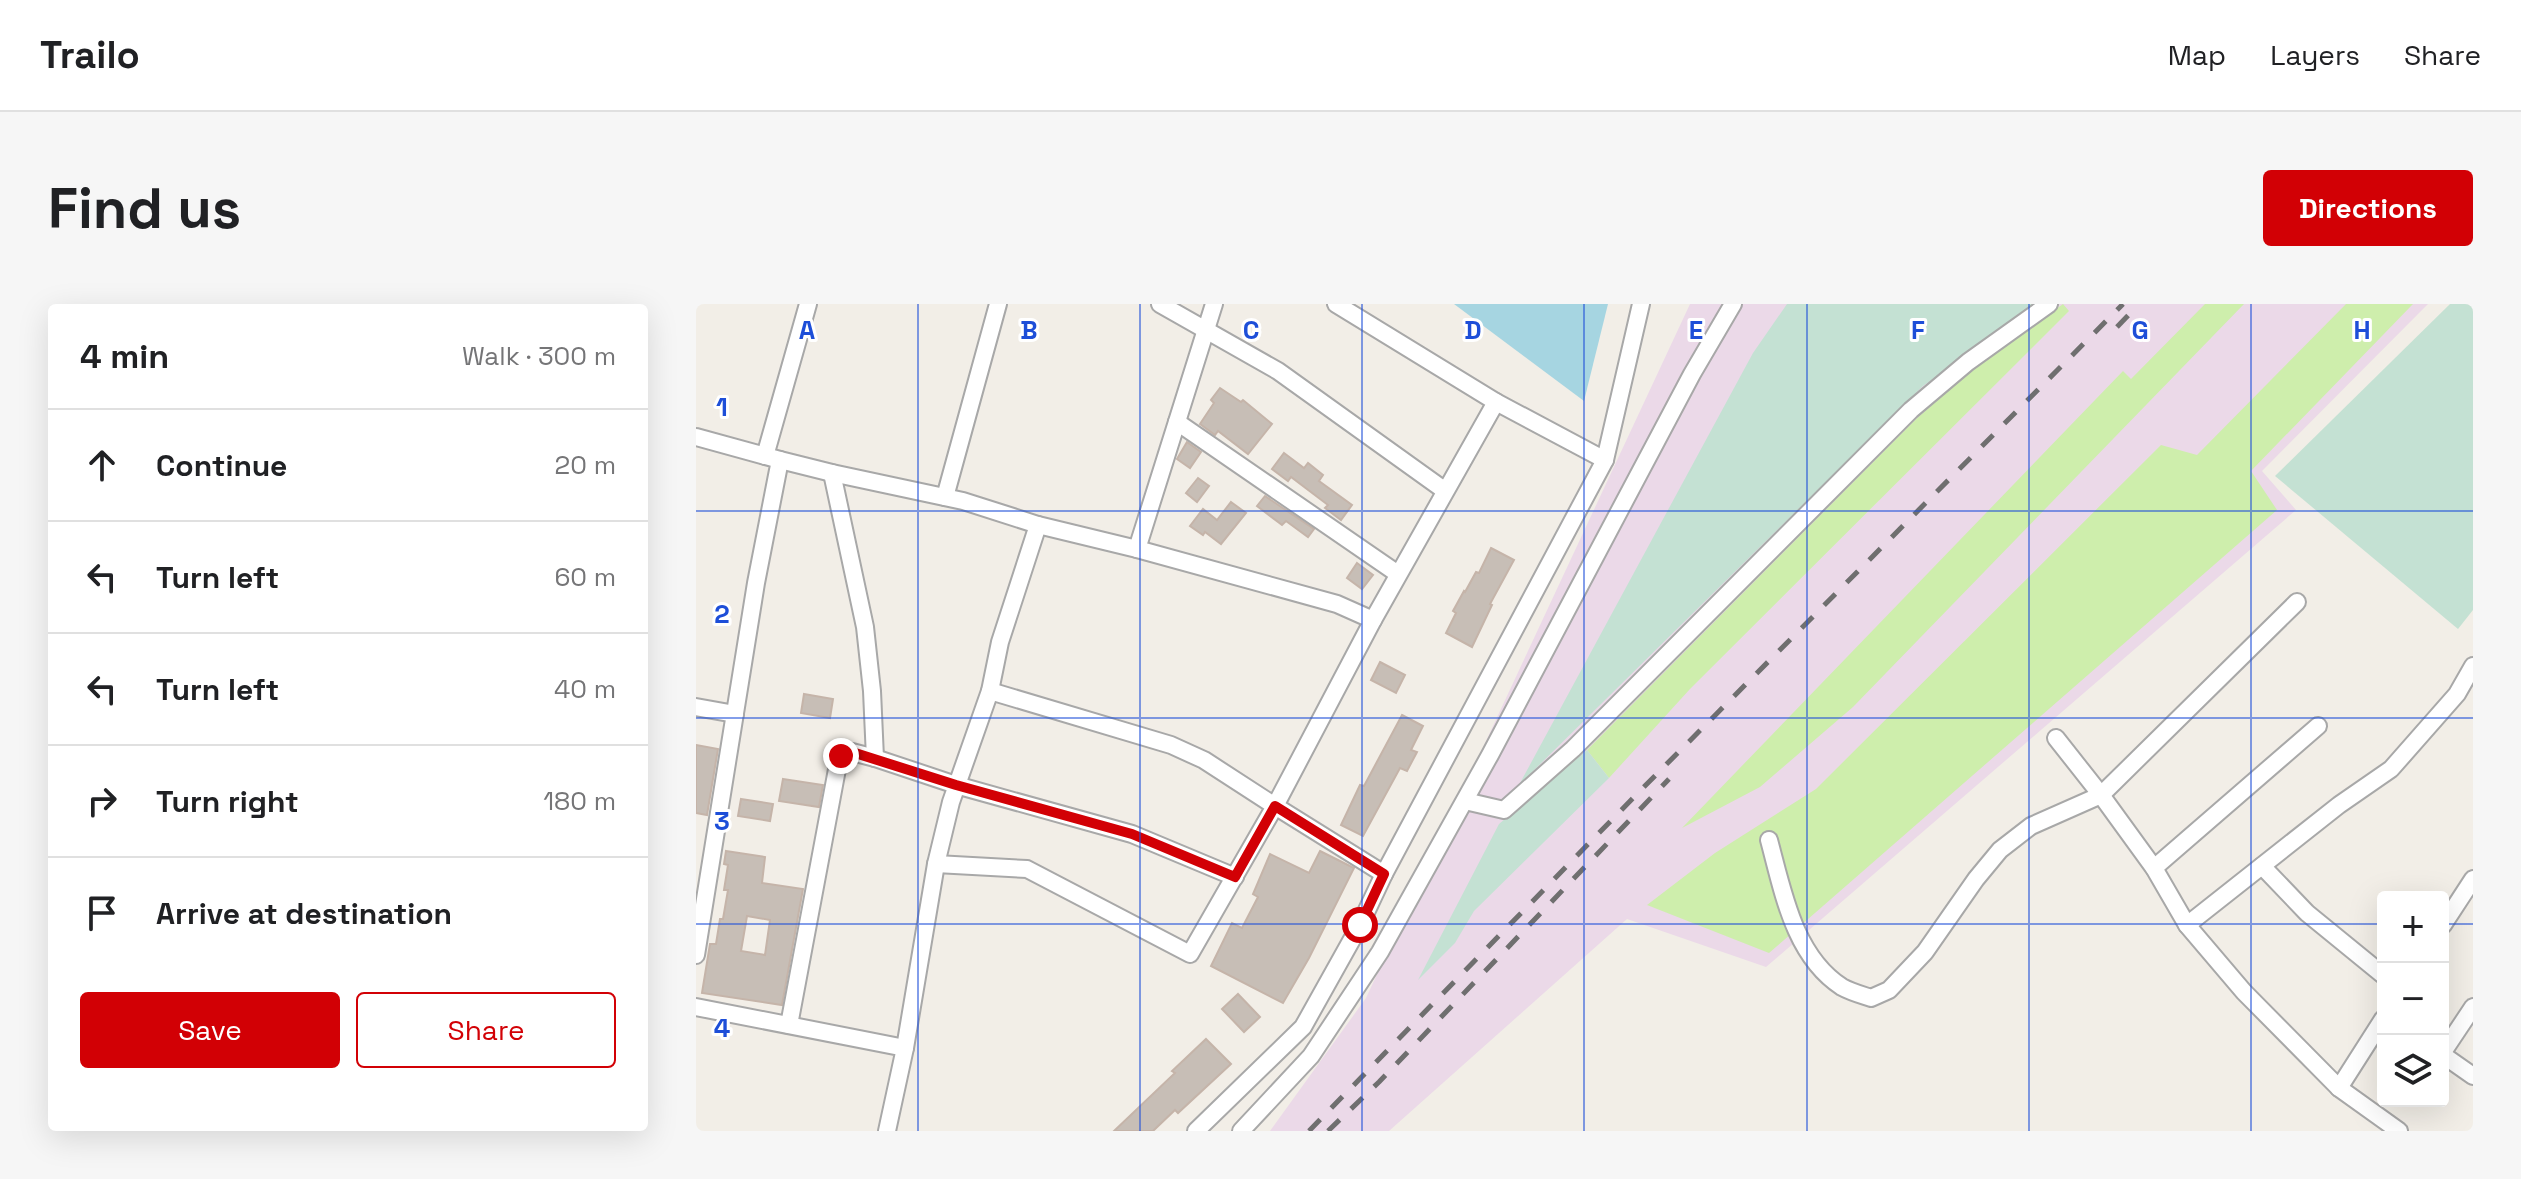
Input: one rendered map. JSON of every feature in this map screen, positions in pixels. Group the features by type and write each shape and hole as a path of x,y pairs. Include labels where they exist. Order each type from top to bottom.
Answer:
{"street":[{"path":"696,955 756,583 772,458 808,304"},
{"path":"945,497 998,304"},
{"path":"1160,304 1278,371 1444,490"},
{"path":"1137,549 1214,304"},
{"path":"1336,304 1496,402 1605,460"},
{"path":"1196,1131 1303,1027 1360,925 1384,874 1605,460 1641,304"},
{"path":"1241,1131 1311,1056 1380,952 1465,801 1733,304"},
{"path":"1465,801 1504,810 1573,749 1911,410 1968,362 2049,304"},
{"path":"936,864 1027,869 1190,954 1275,806 1444,490 1496,402"},
{"path":"1177,422 1398,574"},
{"path":"696,437 832,473 945,497 1038,525 1337,604 1373,620"},
{"path":"832,473 865,627 875,758"},
{"path":"887,1131 905,1048 936,864 956,785 990,691 1000,642 1038,525"},
{"path":"1769,840 1790,914 1813,961 1843,987 1871,998 1889,990 1925,952 2000,850 2031,826 2101,795 2297,602"},
{"path":"2187,925 2339,805 2391,769 2457,694 2473,666"},
{"path":"990,691 1171,745 1204,760 1384,874"},
{"path":"696,707 735,714"},
{"path":"2154,868 2318,726"},
{"path":"2056,738 2154,868 2187,925 2244,992 2339,1088 2399,1131"},
{"path":"789,1025 841,756 845,753 875,758 956,785 1132,834 1235,877"},
{"path":"2262,866 2307,913 2377,970"},
{"path":"2449,916 2473,879"},
{"path":"696,1007 905,1048"},
{"path":"2449,1045 2473,1007"},
{"path":"2339,1088 2377,1028"},
{"path":"2449,1058 2473,1076"}],"shaded area":[{"path":"1690,304 2428,304 2262,471 2296,510 1766,967 1627,919 1389,1131 1270,1131 1366,998"}],"green space":[{"path":"1787,304 2041,304 1923,386 1519,785 1753,353"},
{"path":"2063,304 2069,311 1690,689 1609,778 1587,750 1916,419 1978,365"},
{"path":"2205,304 2244,304 1853,707 1760,787 1682,828 2123,371 2131,379"},
{"path":"2346,304 2413,304 2251,471 2277,510 1769,953 1647,905 1715,853 1816,789 2161,445 2197,455"},
{"path":"2450,304 2473,304 2473,610 2458,629 2275,476"},
{"path":"1587,750 1609,778 1474,911 1455,943 1418,980 1499,824"}],"water":[{"path":"1454,304 1608,304 1584,401"}],"building":[{"path":"1220,388 1241,402 1243,400 1272,424 1248,454 1218,431 1215,435 1200,424"},
{"path":"1187,442 1201,452 1190,468 1177,459"},
{"path":"1284,453 1304,468 1308,463 1323,475 1319,481 1352,505 1341,520 1325,508 1328,505 1291,477 1288,481 1272,469"},
{"path":"1198,478 1209,486 1197,502 1186,493"},
{"path":"1265,496 1314,529 1308,537 1286,521 1282,525 1257,506"},
{"path":"1231,502 1246,513 1221,544 1190,526 1203,509 1217,520"},
{"path":"1491,548 1514,560 1490,604 1472,647 1446,633 1456,613 1453,611 1476,572 1479,573"},
{"path":"1357,563 1373,575 1362,589 1347,578"},
{"path":"1380,662 1405,675 1396,693 1371,680"},
{"path":"804,694 833,699 830,718 801,713"},
{"path":"1402,715 1423,726 1411,750 1417,752 1407,771 1400,768 1363,836 1341,825 1360,785 1364,786"},
{"path":"696,745 718,749 707,815 696,813"},
{"path":"783,779 823,785 819,807 779,801"},
{"path":"741,799 773,804 770,821 738,816"},
{"path":"726,851 765,857 762,883 803,889 782,1005 702,993 710,944 716,944 728,890 724,890 728,865 724,864","holes":["747,916 770,920 765,955 741,951"]},
{"path":"1320,851 1354,868 1283,1003 1211,966 1232,923 1242,928 1258,897 1253,894 1270,854 1309,873"},
{"path":"1238,994 1260,1017 1244,1032 1222,1009"},
{"path":"1206,1039 1231,1064 1178,1113 1175,1110 1153,1131 1114,1131 1175,1073 1172,1071"}],"railway":[{"path":"1309,1131 1635,796 2123,304"},
{"path":"2117,327 2139,304"},
{"path":"1328,1131 1379,1082 1669,779"}],"route":[{"path":"841,756 852,752 875,758 956,785 1132,834 1235,877 1275,806 1384,874 1360,925"}]}
